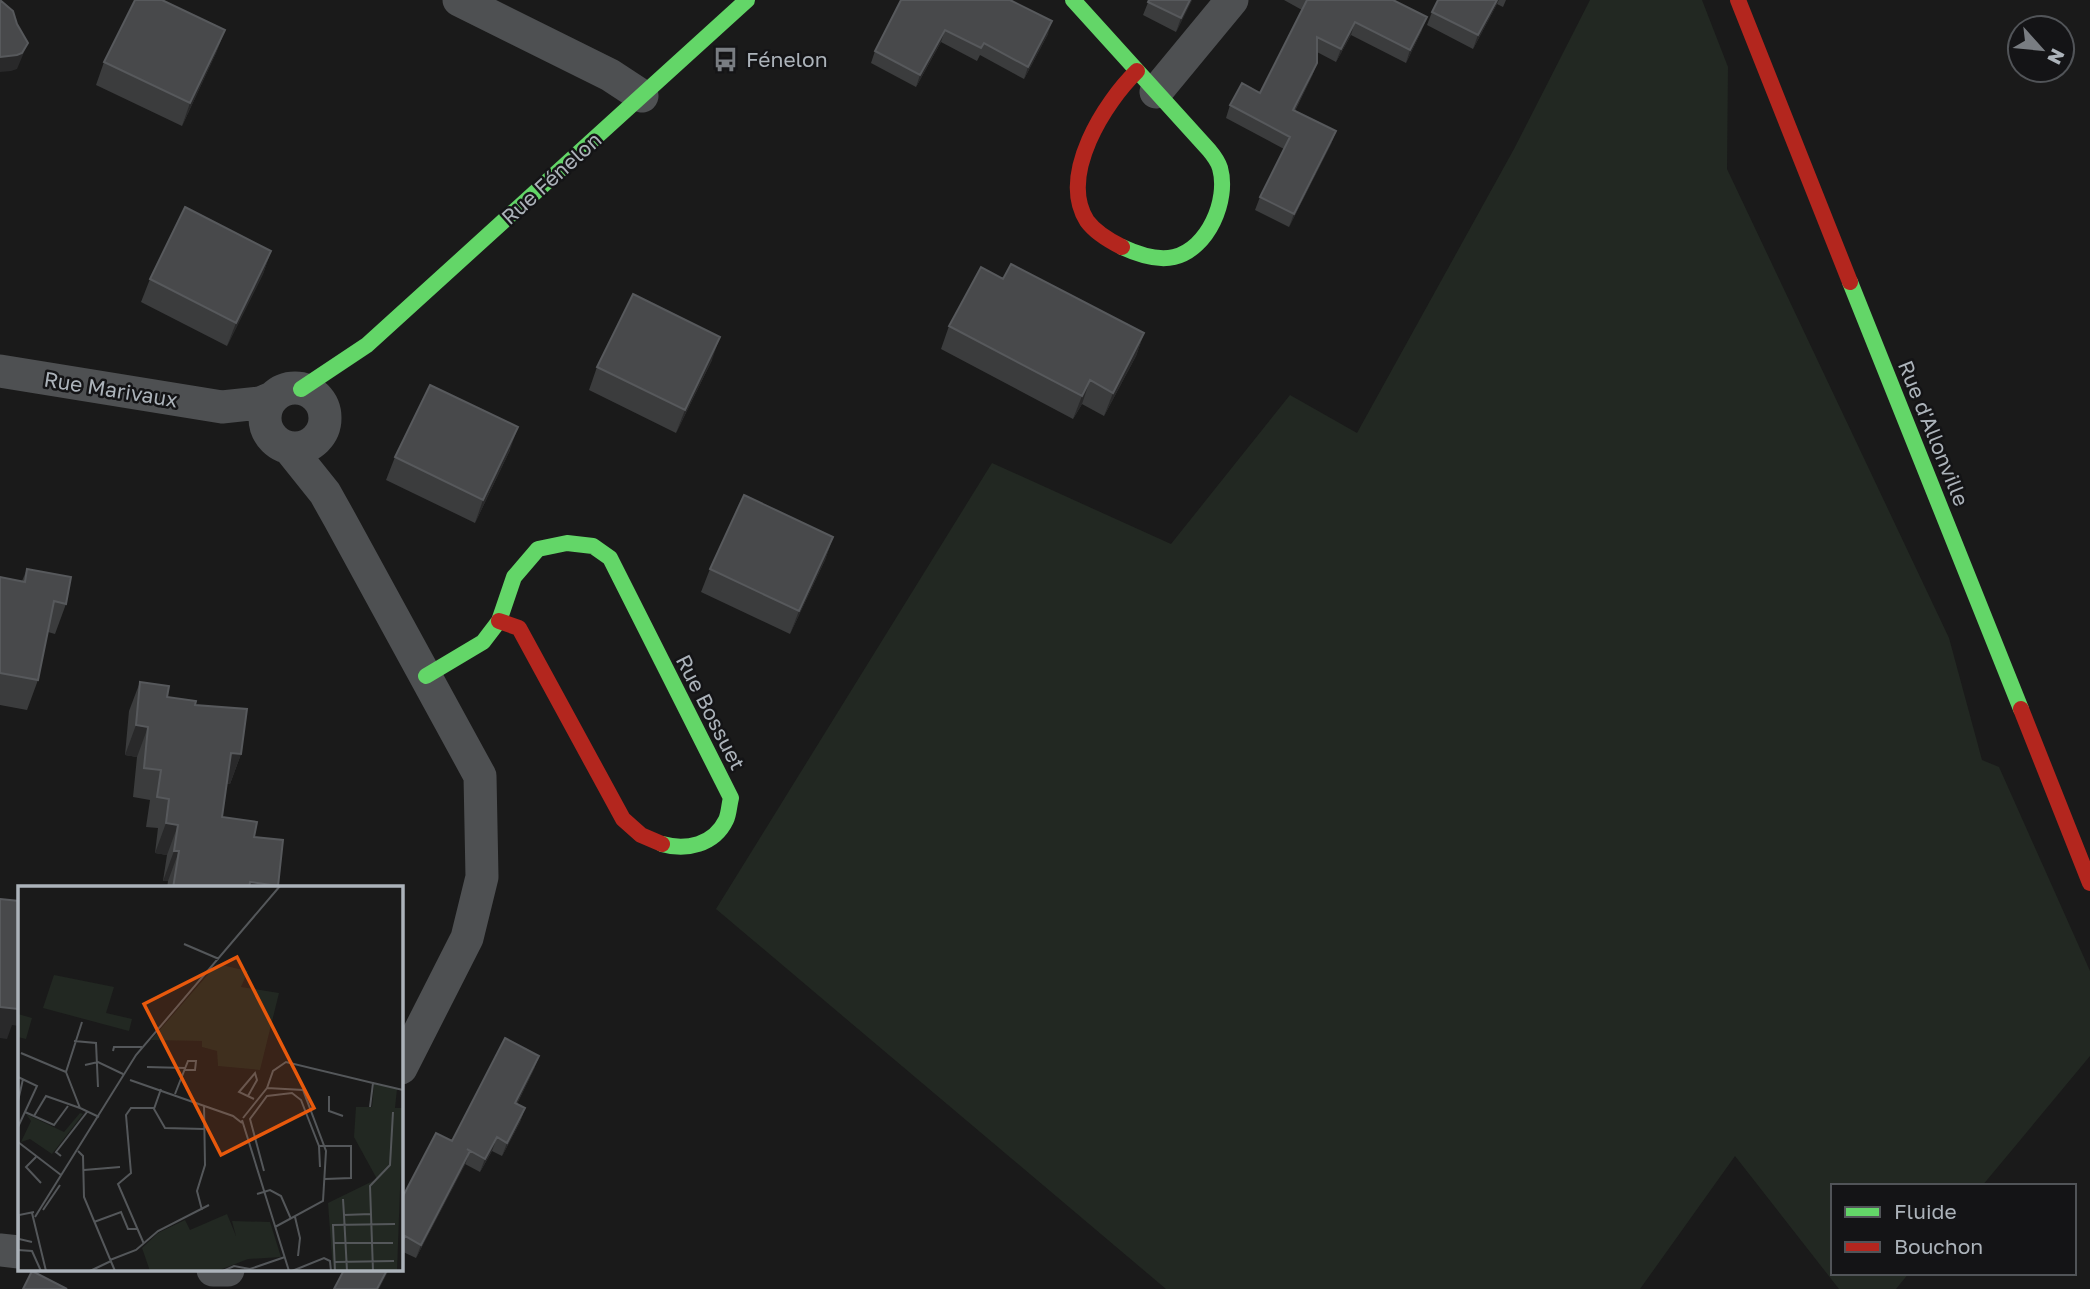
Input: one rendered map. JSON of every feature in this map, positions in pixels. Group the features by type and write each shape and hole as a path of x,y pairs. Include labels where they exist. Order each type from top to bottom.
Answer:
{"street":[{"path":"459,0 610,75 642,96"},
{"name":"Rue Fénelon","path":"295,416 330,388 355,355 747,0"},
{"path":"1073,0 1147,82 1220,163 1221,189 1216,219 1198,243 1174,257 1143,255 1111,243 1087,220 1078,192 1083,158 1097,121 1118,90 1147,82 1232,0"},
{"name":"Rue d'Allonville","path":"1738,0 2090,883"},
{"name":"Rue Marivaux","path":"0,371 222,407 295,416"},
{"path":"295,416 325,493 480,776 482,877 467,937 402,1066"},
{"name":"Rue Bossuet","path":"426,677 483,642 499,621 514,577 538,549 567,543 593,546 610,558 730,798 727,820 713,836 695,847 671,846 644,837 623,819 519,628 499,621"},
{"path":"0,1250 18,1252"}],"shaded area":[{"path":"1590,0 1702,0 1728,67 1727,169 1949,638 1982,760 1999,767 2090,971 2090,1056 1984,1184 1831,1184 1831,1275 1907,1275 1896,1289 1839,1289 1735,1156 1640,1289 1166,1289 716,909 992,463 1171,544 1290,395 1357,433 1514,149"}],"building":[{"path":"0,0 13,11 28,43 22,53 17,55 0,57"},
{"path":"135,0 162,0 225,30 190,103 104,62"},
{"path":"901,0 1010,0 1052,21 1028,67 984,43 981,48 945,30 920,75 875,51"},
{"path":"1190,0 1181,18 1148,2"},
{"path":"1307,0 1393,0 1427,17 1410,50 1355,22 1341,49 1317,37 1317,63 1293,110 1336,131 1294,214 1260,197 1290,137 1230,105 1242,83 1260,93"},
{"path":"1438,0 1497,0 1478,35 1432,12"},
{"path":"185,207 271,251 236,323 150,279"},
{"path":"1011,264 1144,333 1113,393 1090,380 1082,396 949,326 981,267 1003,279"},
{"path":"633,294 720,337 685,410 597,367"},
{"path":"430,385 518,427 483,500 395,457"},
{"path":"744,495 833,537 799,611 710,569"},
{"path":"27,569 71,577 66,604 54,601 38,680 0,673 0,577 25,582"},
{"path":"140,682 169,686 167,697 196,701 195,705 247,709 241,754 231,753 222,817 257,822 254,837 283,840 278,886 250,882 249,886 173,886 179,851 174,851 178,825 166,823 169,799 157,797 161,770 144,768 148,727 136,725"},
{"path":"0,899 18,901 18,1009 0,1007"},
{"path":"505,1038 539,1056 515,1103 525,1108 507,1143 497,1137 485,1159 467,1149 470,1151 421,1245 405,1236 402,1242 402,1198 436,1133 452,1141"},
{"path":"34,1272 67,1289 23,1289"},
{"path":"343,1272 386,1272 377,1289 334,1289"}],"traffic: fast":[{"path":"301,389 367,345 747,0"},
{"path":"1073,0 1209,150 1220,168 1222,181 1218,208 1213,222 1197,244 1186,252 1168,258 1147,256 1122,247"},
{"path":"1850,282 2021,709"},
{"path":"426,676 483,642 499,621 514,577 538,549 567,543 593,546 610,558 731,798 726,820 707,840 680,847 662,844"}],"traffic: jam":[{"path":"1738,0 1850,282"},
{"path":"1122,247 1098,232 1087,221 1080,203 1078,183 1082,161 1099,120 1124,84 1137,71"},
{"path":"499,621 519,628 623,819 641,835 662,844"},
{"path":"2021,709 2090,883"}],"place":[{"name":"Fénelon","path":"726,59"}]}
